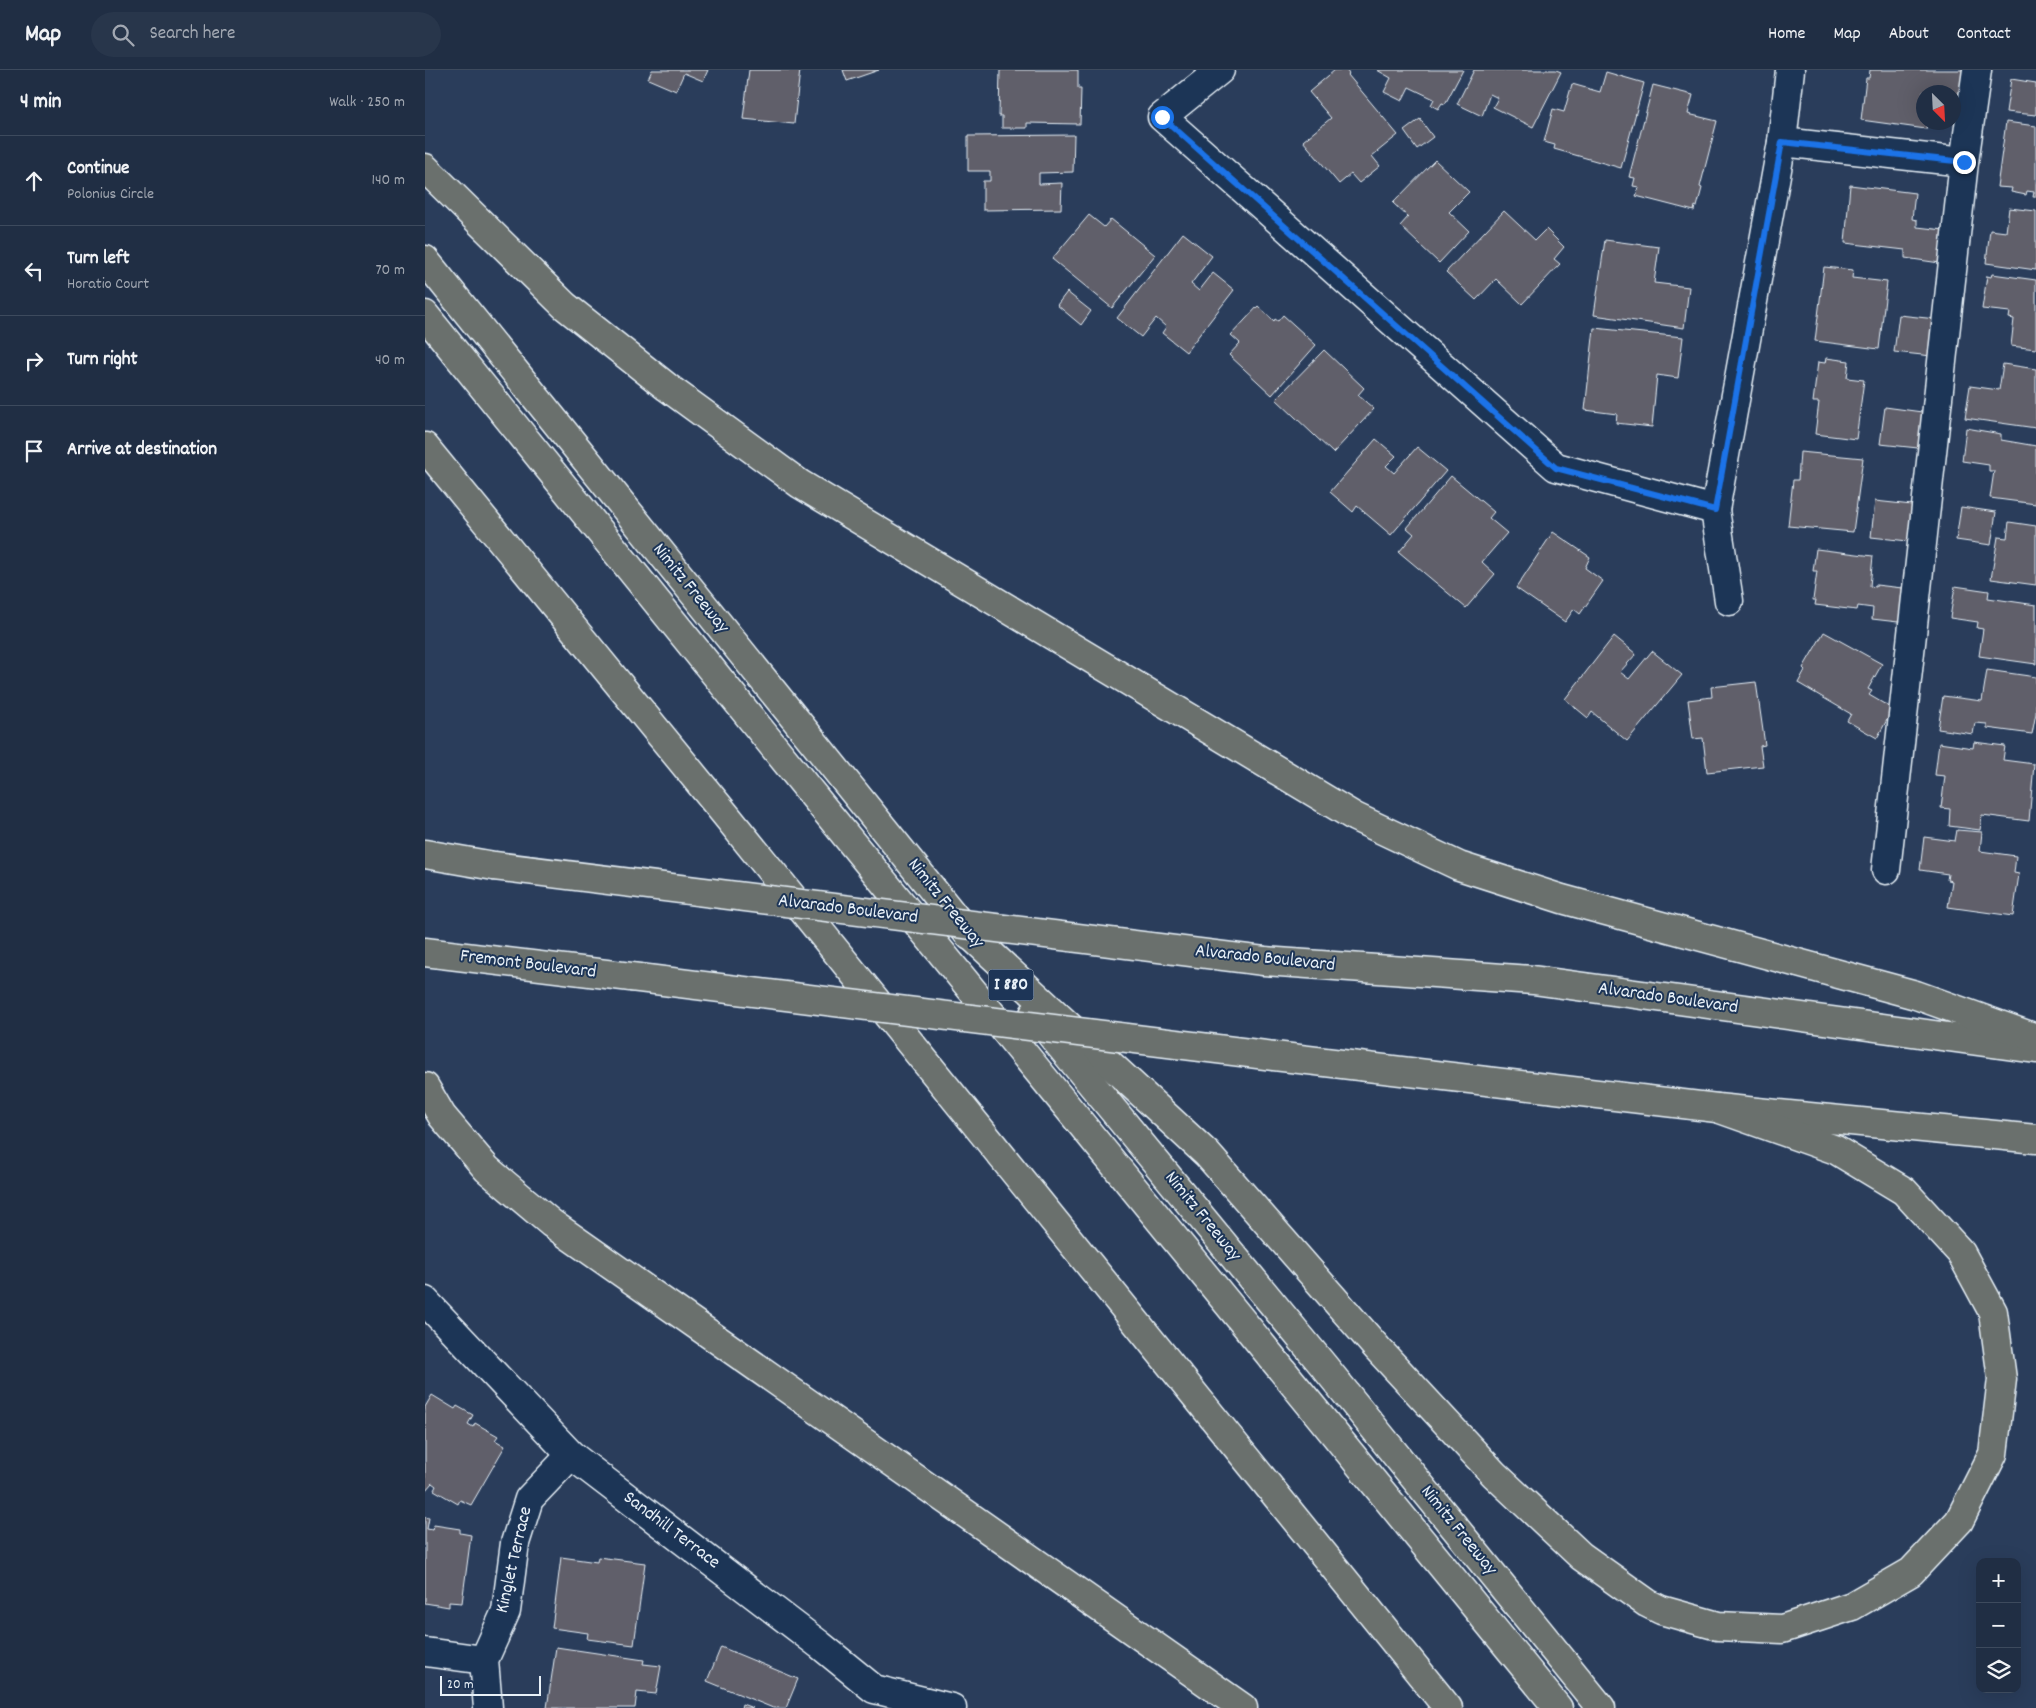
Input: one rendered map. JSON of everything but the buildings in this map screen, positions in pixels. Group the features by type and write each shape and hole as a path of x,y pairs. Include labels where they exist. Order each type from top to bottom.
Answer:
{"main road":[{"path":"425,168 565,306 667,387 800,484 1355,817 1459,866 1578,904 1916,995 2036,1038"},
{"name":"Nimitz Freeway","path":"425,260 967,932 1323,1365 1601,1708"},
{"name":"I 880","path":"425,315 863,856 1558,1708"},
{"path":"425,448 732,822 1447,1708"},
{"name":"Alvarado Boulevard","path":"425,854 494,866 1264,961 1533,980 2036,1049"},
{"path":"967,932 1207,1154 1378,1349 1475,1453 1581,1556 1647,1603 1661,1610 1718,1626 1783,1629 1852,1606 1911,1572 1959,1521 1993,1454 2002,1379 1993,1312 1961,1253 1904,1191 1836,1150 1717,1108"},
{"name":"Fremont Boulevard","path":"425,952 1273,1056 1717,1108"},
{"path":"425,1087 442,1116 487,1169 551,1223 1243,1708"},
{"path":"1717,1108 2036,1140"}],"street":[{"path":"1220,70 1162,117 1556,468 1715,510"},
{"path":"1729,601 1715,510 1782,142 1790,70"},
{"path":"1886,870 1964,162 1977,70"},
{"path":"1782,142 1964,162"},
{"name":"Sandhill Terrace","path":"425,1301 571,1455 820,1645 873,1699 952,1708"},
{"name":"Kinglet Terrace","path":"488,1708 484,1660 506,1611 515,1543 529,1499 571,1455"},
{"path":"425,1652 484,1660"}],"route":[{"path":"1162,117 1556,468 1715,510 1782,142 1964,162"}]}
